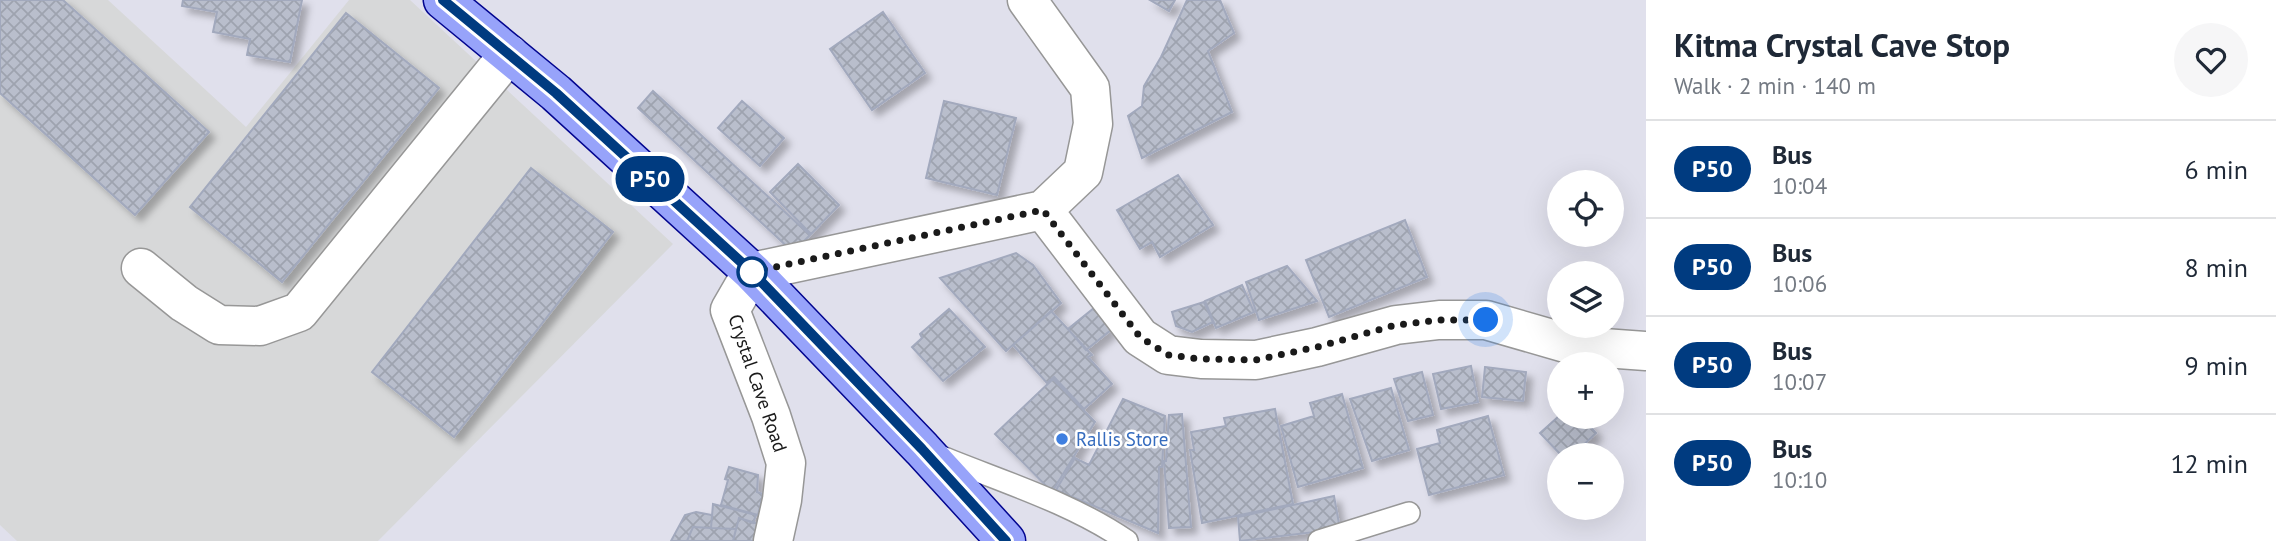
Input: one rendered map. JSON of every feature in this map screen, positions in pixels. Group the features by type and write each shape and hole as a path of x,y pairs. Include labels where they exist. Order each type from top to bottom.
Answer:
{"main road":[{"path":"443,0 556,93 752,272 1006,541"}],"street":[{"path":"752,272 1043,210 1083,172 1093,124 1090,88 1027,0"},
{"path":"141,268 184,303 219,325 260,326 299,312 509,54"},
{"path":"1043,210 1140,337 1168,355 1201,359 1256,360 1317,347 1396,325 1439,320 1486,320 1577,346 1646,351"},
{"name":"Crystal Cave Road","path":"752,272 730,310 786,463 782,500 773,541"}],"lane":[{"path":"922,449 1050,501 1105,526 1127,541"},
{"path":"1319,541 1409,513"}],"shaded area":[{"path":"0,0 108,0 246,127 349,0 410,0 673,244 378,541 17,541 0,525"}],"building":[{"path":"0,0 63,0 209,132 135,215 0,93"},
{"path":"183,0 302,0 290,62 247,55 250,39 213,32 217,12 182,6"},
{"path":"1150,0 1175,0 1169,11"},
{"path":"1187,0 1220,0 1234,33 1208,51 1232,112 1142,158 1128,116 1142,106 1144,86 1161,57"},
{"path":"883,12 925,73 872,110 830,49"},
{"path":"346,13 439,88 282,282 190,207"},
{"path":"653,91 810,235 793,252 638,108"},
{"path":"742,101 784,138 760,166 718,128"},
{"path":"944,101 1016,118 997,195 926,178"},
{"path":"798,164 839,205 811,234 770,192"},
{"path":"531,168 613,232 454,437 372,372"},
{"path":"1178,175 1213,225 1160,257 1152,242 1140,249 1117,210"},
{"path":"1405,220 1427,277 1329,317 1306,260"},
{"path":"1016,253 1033,265 1061,303 1006,351 940,278"},
{"path":"1287,266 1317,301 1259,320 1246,282"},
{"path":"1242,285 1254,312 1216,328 1205,301"},
{"path":"1204,302 1213,322 1192,332 1176,326 1172,312"},
{"path":"1094,308 1111,330 1086,350 1068,329"},
{"path":"949,309 985,347 943,381 912,347 922,338 920,334"},
{"path":"1051,311 1092,355 1088,357 1112,384 1084,409 1054,377 1047,383 1013,345"},
{"path":"1471,366 1478,402 1441,409 1433,374"},
{"path":"1485,367 1526,372 1523,401 1482,397"},
{"path":"1422,372 1433,415 1408,421 1394,379"},
{"path":"1053,379 1095,422 1052,492 995,434"},
{"path":"1391,388 1409,450 1372,461 1350,399"},
{"path":"1342,394 1363,468 1298,487 1281,426 1314,416 1310,403"},
{"path":"1123,399 1165,416 1162,467 1159,467 1158,533 1056,490 1075,458 1089,465"},
{"path":"1275,409 1293,504 1202,523 1190,450 1194,450 1191,432 1226,426 1224,418"},
{"path":"1182,414 1191,527 1169,528 1164,461 1169,415"},
{"path":"1488,416 1504,475 1429,495 1417,449 1440,443 1437,430"},
{"path":"1547,427 1547,429 1592,429 1596,433 1586,443 1550,443 1540,433"},
{"path":"729,467 758,475 757,492 763,494 758,515 721,505"},
{"path":"1334,496 1340,529 1240,541 1238,517"},
{"path":"713,504 756,515 753,523 739,518 736,529 711,528"},
{"path":"696,512 712,515 711,528 693,527 687,541 671,541 685,515"},
{"path":"739,518 762,525 757,541 733,541"},
{"path":"693,527 736,529 733,541 687,541"}],"bus line":[{"name":"P50","path":"443,0 556,93 752,272 1006,541"}],"place":[{"name":"Rallis Store","path":"1062,439"}],"route":[{"path":"752,272 1043,210 1140,337 1168,355 1201,359 1256,360 1317,347 1396,325 1439,320 1486,320"}]}
